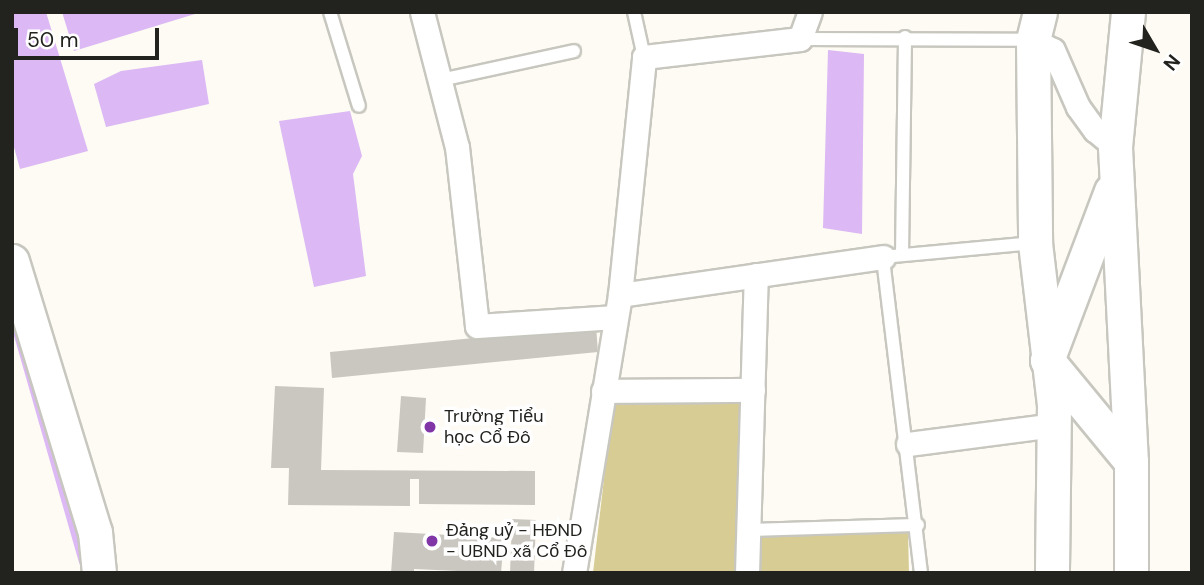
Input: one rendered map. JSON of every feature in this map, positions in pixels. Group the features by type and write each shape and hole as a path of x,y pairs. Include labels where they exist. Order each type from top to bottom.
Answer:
{"main road":[{"path":"1126,563 1131,462 1115,163 1128,12"},
{"path":"1037,26 1035,243 1054,425 1052,573"},
{"path":"1047,360 1115,163"},
{"path":"12,261 95,532 99,573"},
{"path":"1047,360 1131,462"}],"street":[{"path":"422,12 457,147 477,327 618,306 756,275 893,256"},
{"path":"574,573 618,306 645,57 800,39 810,12"},
{"path":"1037,26 1053,50 1078,107 1115,163"},
{"path":"747,573 756,275"},
{"path":"603,391 753,390"},
{"path":"908,444 1054,425"}],"lane":[{"path":"330,12 359,106"},
{"path":"634,12 645,57"},
{"path":"800,39 905,37 1037,26"},
{"path":"905,37 893,256 921,573"},
{"path":"440,80 574,51"},
{"path":"893,256 1035,243"},
{"path":"747,530 918,525"}],"shaded area":[{"path":"12,12 46,12 88,151 20,169 12,140"},
{"path":"62,12 195,12 195,14 74,51"},
{"path":"828,50 864,54 862,234 823,228"},
{"path":"202,60 209,104 106,127 94,84 121,71"},
{"path":"350,111 362,156 353,174 366,276 314,287 279,121"},
{"path":"743,394 742,573 593,573 613,402"},
{"path":"908,533 909,573 753,573 753,535"}],"building":[{"path":"596,326 598,352 332,378 330,352"},
{"path":"275,386 324,388 321,470 535,471 535,505 419,504 419,479 410,479 410,506 288,505 289,468 271,468"},
{"path":"401,396 426,398 423,453 397,452"},
{"path":"512,519 536,520 534,573 510,573"},
{"path":"394,532 504,538 501,573 414,569 414,573 391,573"}],"waterway":[{"path":"12,318 82,562"}],"place":[{"name":"Trường Tiểu học Cổ Đô","path":"430,427"},
{"name":"Đảng uỷ - HĐND - UBND xã Cổ Đô","path":"432,541"}]}
